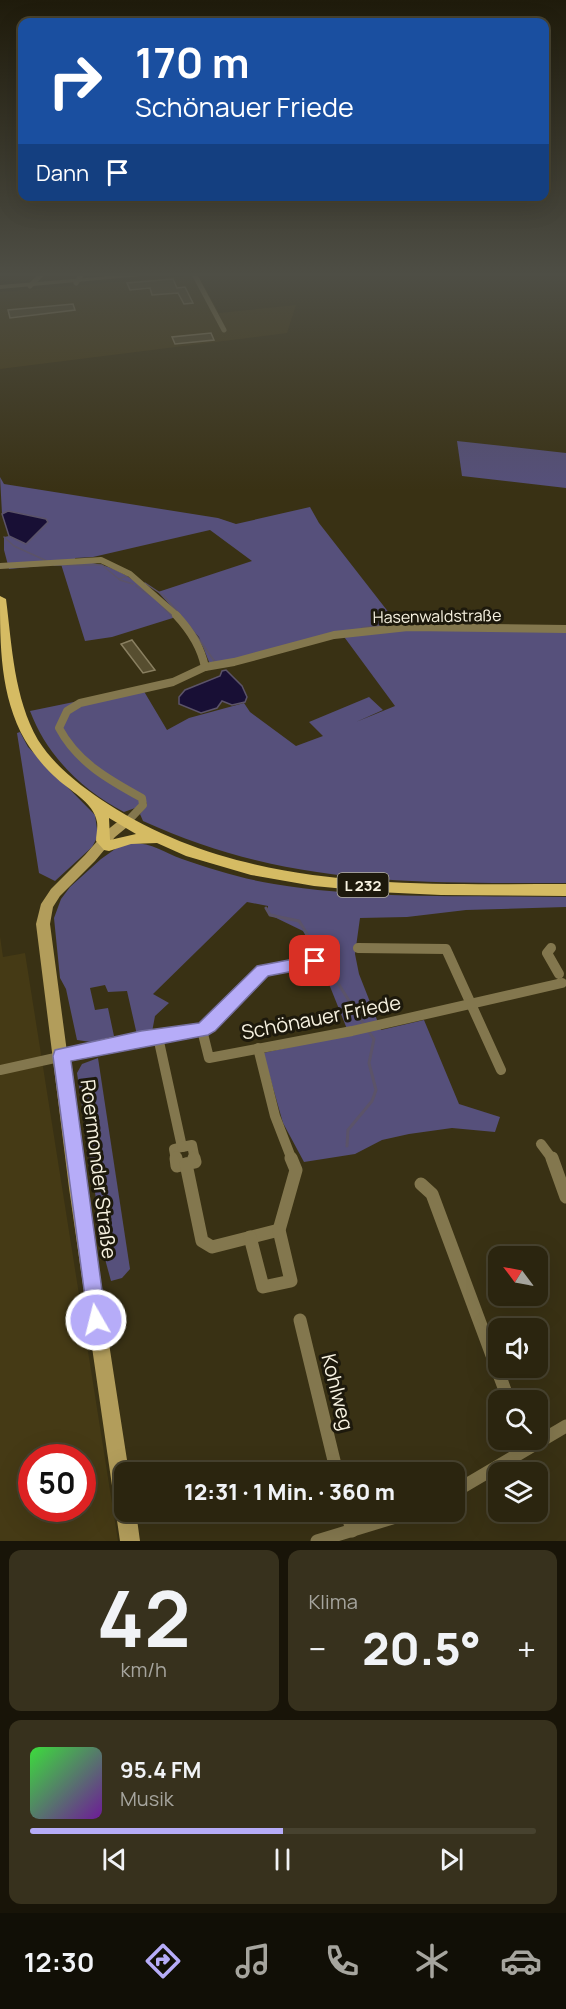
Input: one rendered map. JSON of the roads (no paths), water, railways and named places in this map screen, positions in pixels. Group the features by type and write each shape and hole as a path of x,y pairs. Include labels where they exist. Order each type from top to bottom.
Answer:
{"main road":[{"name":"L 232","path":"0,599 14,694 27,731 50,764 95,803 126,823 159,839 240,866 316,881 440,889 566,890"},
{"path":"95,803 104,821 106,844 159,839"},
{"name":"Roermonder Straße","path":"118,1462 79,1200 62,1056 43,935 44,918 50,900 106,844 125,831 126,823"},
{"path":"127,1522 130,1541"}],"street":[{"path":"0,566 92,559 115,564 163,601 186,626 201,649 205,667"},
{"name":"Hasenwaldstraße","path":"126,823 143,805 142,798 117,786 90,767 64,740 59,723 67,711 80,703 164,685 205,667 225,664 334,635 408,627 566,629"},
{"path":"358,948 446,949 501,1070"},
{"name":"Schönauer Friede","path":"315,961 263,971 209,1026 202,1030 208,1058 470,1005 560,978 547,953 551,948"},
{"path":"0,1070 202,1030"},
{"path":"158,1037 182,1147 192,1145 195,1162 186,1164 202,1241 212,1247 279,1230"},
{"path":"250,1237 263,1287 291,1281 279,1230 297,1170 275,1116 258,1048"},
{"path":"541,1144 551,1155 566,1197"},
{"path":"422,1184 432,1194 505,1390"},
{"name":"Kohlweg","path":"300,1320 334,1462"},
{"path":"548,1434 566,1426"},
{"path":"465,1485 518,1450"},
{"path":"349,1522 351,1531"},
{"path":"317,1541 380,1522"}],"waterway":[{"path":"4,537 14,546 47,561"},
{"path":"54,565 102,565 120,580 133,584"},
{"path":"119,579 127,576"},
{"path":"145,583 163,595 179,613"},
{"path":"136,586 151,596"},
{"path":"160,604 173,617"},
{"path":"188,624 215,662"},
{"path":"362,628 389,624"},
{"path":"266,908 270,915 299,921 363,1023"},
{"path":"347,1146 348,1130 372,1101 376,1090 369,1063 374,1039 369,1032"}]}
